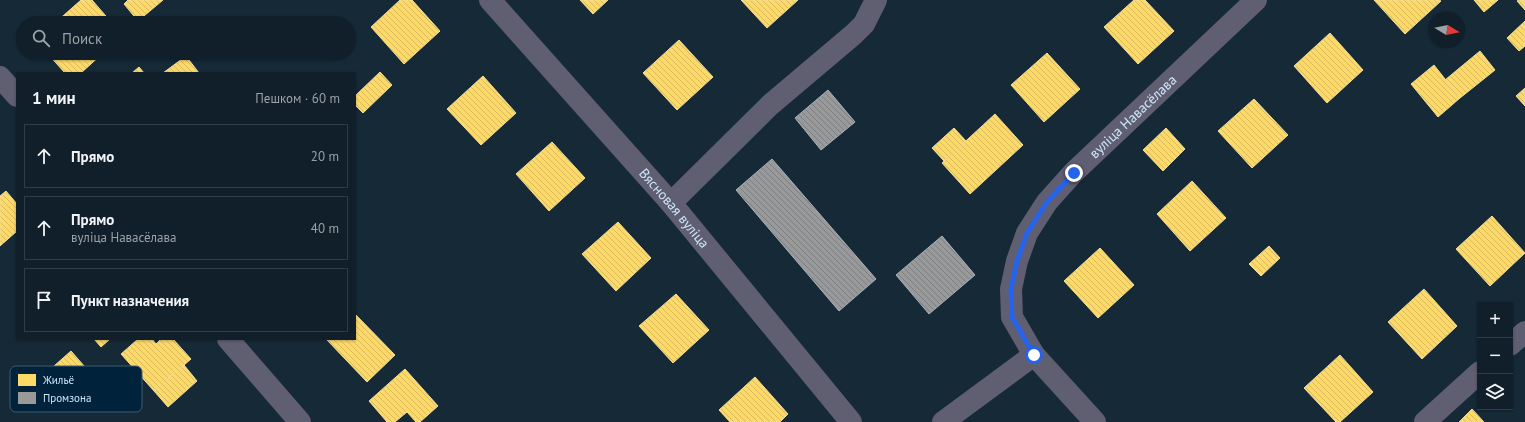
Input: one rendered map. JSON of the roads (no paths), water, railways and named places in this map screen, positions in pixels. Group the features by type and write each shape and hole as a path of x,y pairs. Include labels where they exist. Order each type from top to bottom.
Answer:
{"street":[{"name":"Вясновая вуліца","path":"490,0 671,203 851,422"},
{"path":"671,203 770,105 854,34 864,24 876,0"},
{"name":"вуліца Навасёлава","path":"1095,422 1034,355 1012,317 1011,289 1017,261 1027,233 1047,202 1074,173 1256,0"},
{"path":"0,77 16,95"},
{"path":"1513,342 1525,332"},
{"path":"229,340 300,422"},
{"path":"943,422 1034,355"},
{"path":"1425,422 1478,374"}]}
